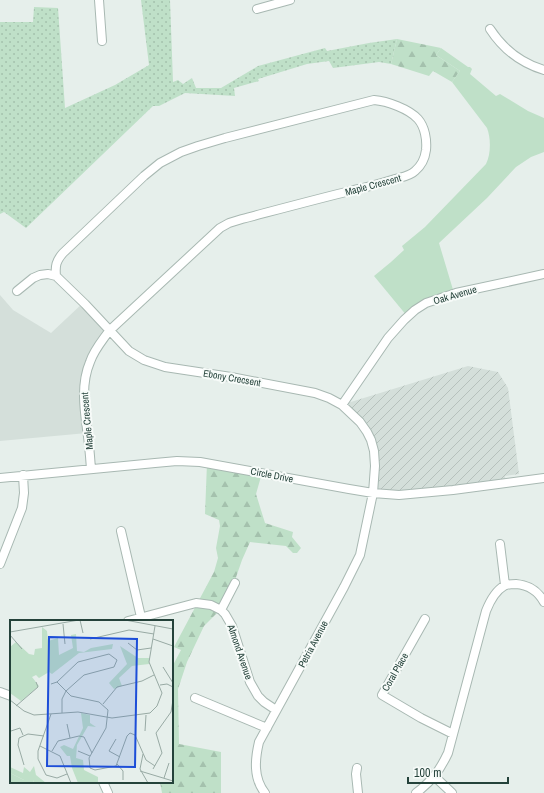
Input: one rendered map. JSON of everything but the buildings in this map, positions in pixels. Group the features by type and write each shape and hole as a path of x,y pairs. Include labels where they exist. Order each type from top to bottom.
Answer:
{"street":[{"path":"99,0 102,41"},
{"path":"257,9 290,0"},
{"path":"490,29 497,40 518,58 544,70"},
{"name":"Maple Crescent","path":"56,276 56,264 63,253 144,176 160,163 181,152 231,137 374,100 392,104 410,113 418,119 425,133 427,144 425,155 421,165 415,172 379,184 297,204 229,223 220,228 110,331 94,353 85,377 84,396 91,469"},
{"path":"17,291 33,278 40,275 48,274 56,276"},
{"name":"Oak Avenue","path":"342,405 388,338 415,310 426,303 456,293 544,274"},
{"name":"Ebony Crecsent","path":"56,276 129,351 144,360 165,367 316,393 342,405 360,422 371,440 374,451 375,466 373,493"},
{"name":"Circle Drive","path":"0,478 177,461 200,462 373,493 399,495 452,490 544,478"},
{"path":"0,564 22,508 24,493 23,475"},
{"name":"Petria Avenue","path":"265,793 258,781 255,762 259,742 357,563 362,550 373,493"},
{"path":"121,531 142,618"},
{"path":"500,544 505,585"},
{"path":"133,620 196,604 211,605 221,610 235,583"},
{"path":"416,793 426,786 434,776 448,753 490,601 505,585 522,584 536,591 544,602"},
{"name":"Almond Avenue","path":"221,610 232,626 250,682 258,696 276,710"},
{"name":"Coral Place","path":"425,619 382,695 421,718 453,734"},
{"path":"0,692 10,696"},
{"path":"195,698 267,728"},
{"path":"357,768 356,774 358,793"},
{"path":"434,776 452,793"},
{"path":"103,783 108,793"}],"shaded area":[{"path":"0,295 13,310 51,333 83,303 111,333 89,363 87,433 0,441"},
{"path":"468,366 498,372 508,388 519,474 505,476 506,484 372,493 370,440 341,405"}],"green space":[{"path":"141,0 170,0 173,82 178,80 183,84 192,78 196,88 221,88 258,66 325,48 327,51 397,39 391,64 379,62 333,68 329,61 307,64 234,88 235,96 185,93 159,106 153,106 26,228 4,212 0,214 0,22 33,22 34,7 58,8 65,108 115,85 149,65"},
{"path":"397,39 441,48 436,55 460,71 452,82 433,71 429,76 391,64"},
{"path":"441,48 470,67 472,69 470,74 496,96 500,94 528,111 544,118 544,152 531,157 516,167 487,198 439,243 454,293 407,316 374,276 404,250 402,246 425,227 486,164 490,151 487,128 452,82 460,71 436,55"},
{"path":"207,463 262,473 256,494 265,523 293,532 292,537 301,548 297,553 293,553 286,546 250,542 234,583 220,610 204,626 187,662 178,689 179,744 221,752 221,793 162,793 160,783 173,783 173,665 181,650 174,647 214,572 218,558 216,548 220,526 219,520 205,514"}]}
